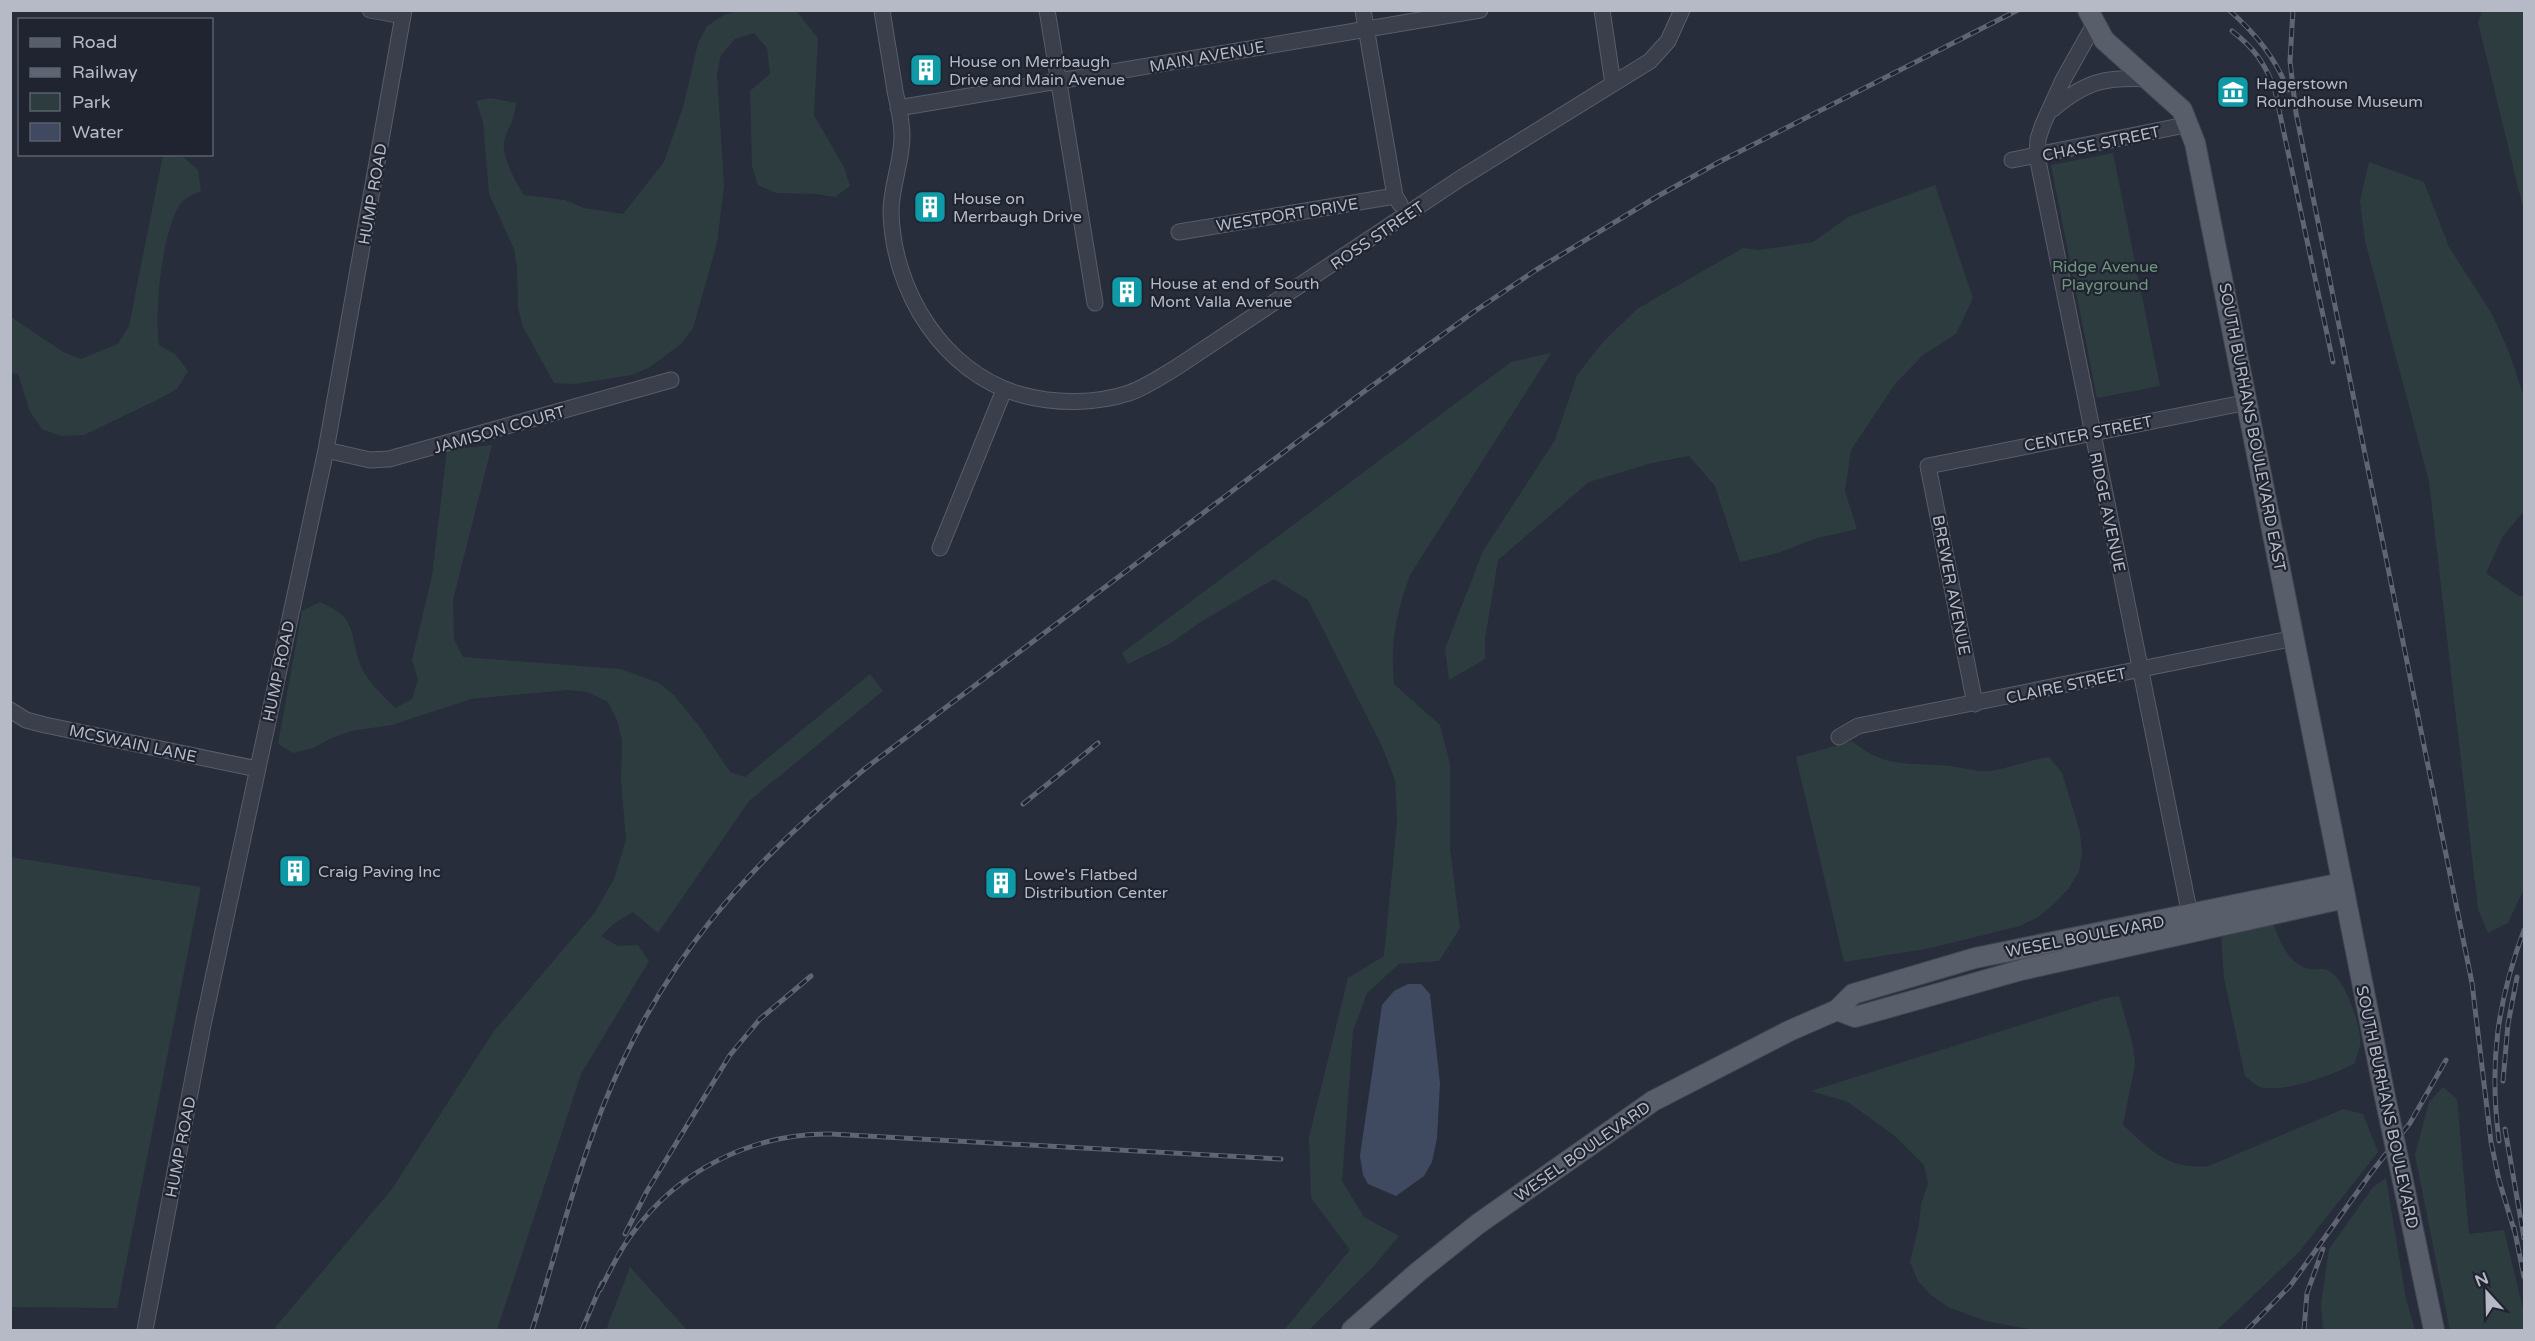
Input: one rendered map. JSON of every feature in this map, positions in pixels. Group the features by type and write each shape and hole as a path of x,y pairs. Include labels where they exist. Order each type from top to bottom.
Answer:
{"main road":[{"name":"SOUTH BURHANS BOULEVARD EAST","path":"2091,18 2104,40 2182,110 2190,124 2196,143 2343,891"},
{"name":"WESEL BOULEVARD","path":"1352,1330 1418,1272 1478,1224 1653,1101 1789,1031 1837,1010 1853,994 1975,958 2190,915 2343,891"},
{"name":"WESEL BOULEVARD","path":"1837,1010 1855,1017 2012,972 2343,891"},
{"name":"SOUTH BURHANS BOULEVARD","path":"2343,891 2434,1330"}],"street":[{"path":"370,10 404,13"},
{"name":"ROSS STREET","path":"882,10 902,136 891,211 896,249 911,296 933,334 948,351 974,372 1004,390 1038,399 1071,401 1102,399 1129,393 1177,367 1461,178 1613,84 1660,52 1675,29 1682,10"},
{"path":"1047,10 1095,303"},
{"path":"1363,10 1395,196 1406,215"},
{"name":"MAIN AVENUE","path":"898,108 1480,10"},
{"path":"1602,10 1613,84"},
{"name":"HUMP ROAD","path":"145,1330 202,1025 326,450 404,13"},
{"name":"RIDGE AVENUE","path":"2091,18 2038,139 2037,156 2091,433 2190,915"},
{"name":"RIDGE AVENUE","path":"2050,111 2072,92 2103,80 2150,79"},
{"name":"CHASE STREET","path":"2012,160 2190,124"},
{"name":"WESTPORT DRIVE","path":"1179,232 1395,196"},
{"name":"JAMISON COURT","path":"326,450 370,460 389,459 671,380"},
{"path":"940,548 1004,390"},
{"name":"CENTER STREET","path":"1928,466 2248,402"},
{"name":"BREWER AVENUE","path":"1928,466 1975,704"},
{"name":"CLAIRE STREET","path":"1839,737 1858,726 2295,638"},
{"name":"MCSWAIN LANE","path":"10,710 26,720 45,725 257,769"}],"green space":[{"path":"740,10 796,11 818,38 814,115 844,167 850,186 835,197 776,193 758,185 752,166 750,91 770,74 767,48 754,33 735,39 721,55 717,74 724,186 717,243 693,328 681,344 650,367 632,375 574,384 554,383 523,327 518,308 514,249 489,194 483,122 476,101 491,98 516,103 505,138 504,151 509,167 524,195 565,200 584,208 623,214 664,162 684,104 698,43 707,26 724,15"},
{"path":"2482,11 2524,11 2524,212 2478,22"},
{"name":"Ridge Avenue Playground","path":"2113,153 2160,386 2097,398 2051,165"},
{"path":"163,156 183,157 198,170 201,191 183,201 174,215 161,272 158,331 159,345 176,355 188,371 177,389 84,435 61,436 42,429 30,412 18,374 11,373 11,317 63,352 81,359 118,344 129,326"},
{"path":"2369,162 2424,182 2449,247 2492,314 2509,352 2524,397 2524,511 2503,536 2486,573 2519,596 2524,596 2524,889 2508,923 2488,933 2478,909 2429,481 2365,241 2360,201"},
{"path":"1935,185 1973,298 1956,334 1923,355 1895,384 1851,450 1845,491 1857,529 1817,538 1778,553 1740,562 1715,486 1689,456 1652,463 1589,482 1498,560 1485,639 1485,659 1449,680 1445,649 1483,551 1555,440 1577,375 1603,342 1637,309 1743,248 1759,250 1813,242 1848,217"},
{"path":"1551,353 1410,575 1395,629 1394,684 1440,725 1450,764 1450,848 1460,928 1439,961 1399,964 1367,993 1353,1031 1342,1181 1364,1217 1399,1236 1374,1266 1309,1330 1284,1330 1350,1250 1311,1198 1309,1137 1348,978 1384,956 1397,821 1395,780 1381,744 1308,600 1274,579 1202,621 1171,643 1128,664 1122,653 1511,362"},
{"path":"492,445 453,600 454,639 463,657 621,669 659,683 674,695 699,726 730,772 745,777 870,674 883,691 749,801 658,933 633,912 616,922 601,936 618,946 638,945 649,961 581,1074 497,1330 273,1330 392,1189 494,1031 595,912 614,879 626,840 621,780 622,740 617,720 608,702 588,692 567,690 471,699 392,725 351,731 313,748 293,753 278,744 302,611 320,602 341,614 346,620 353,635 360,664 380,693 395,708 412,699 418,680 412,660 432,576 447,450"},
{"path":"1852,741 1875,756 1887,760 1980,771 1997,770 2049,757 2062,773 2080,832 2082,853 2079,872 2054,904 2038,917 2020,926 1926,949 1844,962 1796,757"},
{"path":"10,857 201,887 117,1308 11,1307"},
{"path":"2273,923 2290,957 2309,969 2323,969 2334,974 2351,1003 2360,1037 2355,1063 2309,1082 2281,1088 2260,1087 2245,1076 2224,978 2221,937"},
{"path":"2119,996 2133,1045 2135,1065 2123,1125 2161,1157 2183,1165 2209,1166 2343,1109 2363,1114 2378,1152 2299,1252 2217,1330 2034,1330 1986,1321 1948,1307 1931,1295 1918,1281 1910,1262 1921,1204 1928,1184 1924,1165 1896,1137 1848,1102 1811,1091 2106,998"},
{"path":"2443,1087 2457,1099 2469,1234 2504,1230 2523,1309 2524,1330 2450,1330 2415,1155 2429,1102"},
{"path":"2386,1178 2406,1299 2415,1330 2323,1330 2321,1304 2329,1249 2373,1187"},
{"path":"630,1267 687,1330 606,1330"}],"water":[{"path":"1408,984 1421,984 1430,994 1440,1083 1437,1138 1432,1162 1424,1176 1396,1196 1368,1184 1363,1175 1360,1156 1382,1005 1394,991"}],"railway":[{"path":"532,1330 592,1136 625,1057 651,1008 711,920 783,841 824,804 867,767 1358,396 1536,270 1719,162 2018,10"},
{"path":"2229,10 2263,46 2288,90"},
{"path":"2293,10 2290,61 2296,113 2472,983 2491,1142 2499,1180 2515,1233"},
{"path":"2232,31 2258,57 2275,91 2333,362"},
{"path":"1023,804 1098,743"},
{"path":"2499,1141 2495,1059 2507,983 2524,930"},
{"path":"625,1234 647,1191 730,1055 760,1019 811,976"},
{"path":"2503,1081 2508,1024 2517,977"},
{"path":"2247,1330 2290,1286 2410,1123 2446,1060"},
{"path":"2505,1129 2524,1238"},
{"path":"600,1290 632,1234 672,1191 695,1174 720,1160 746,1148 773,1140 802,1135 831,1134 1281,1159"},
{"path":"2514,1227 2524,1277"},
{"path":"2304,1330 2307,1293 2323,1249"},
{"path":"582,1330 602,1283"}],"place":[{"name":"House on Merrbaugh Drive and Main Avenue","path":"926,70"},
{"name":"Hagerstown Roundhouse Museum","path":"2233,92"},
{"name":"House on Merrbaugh Drive","path":"930,207"},
{"name":"House at end of South Mont Valla Avenue","path":"1127,292"},
{"name":"Craig Paving Inc","path":"295,871"},
{"name":"Lowe's Flatbed Distribution Center","path":"1001,883"}]}
